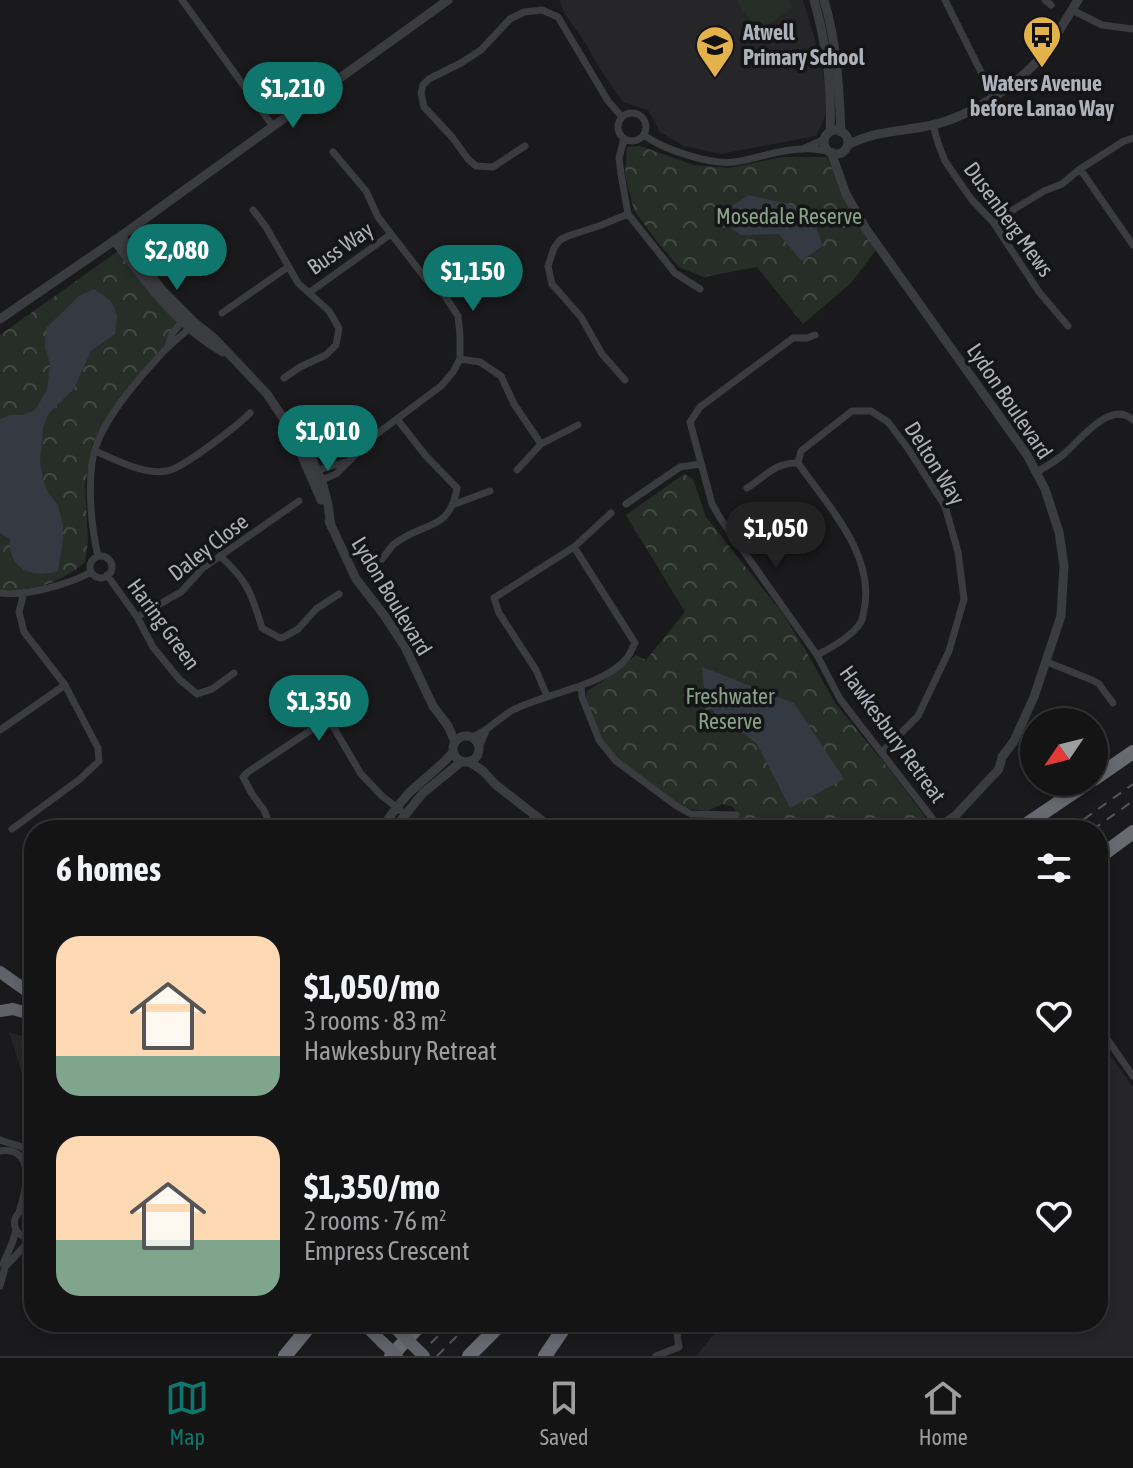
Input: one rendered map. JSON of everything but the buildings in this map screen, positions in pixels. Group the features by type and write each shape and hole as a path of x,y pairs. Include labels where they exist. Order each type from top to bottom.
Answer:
{"highway":[{"path":"1108,769 1133,752"},
{"path":"1033,820 1068,796"},
{"path":"1108,851 1133,832"},
{"path":"0,972 24,989"},
{"path":"0,1011 13,1009 24,1012"},
{"path":"286,1355 296,1332"},
{"path":"286,1355 305,1332"},
{"path":"372,1332 394,1356 414,1332"},
{"path":"399,1332 424,1356"},
{"path":"469,1356 493,1332"},
{"path":"545,1356 561,1332"}],"street":[{"path":"182,0 272,125"},
{"path":"0,319 118,238 448,0"},
{"name":"Lydon Boulevard","path":"814,0 824,42 831,110 825,146 846,194 866,229 1027,455 1053,510 1059,532 1064,566 1061,616 1025,720 1002,757 999,769 949,820"},
{"path":"824,0 833,39 843,133 848,139 839,173"},
{"path":"945,0 993,96"},
{"path":"803,148 837,130 863,137 933,125 966,113 1022,76 1044,54 1078,0"},
{"path":"525,146 493,167 476,166 424,107 421,93 429,79 481,50 510,19 524,12 542,10 558,17 608,101 622,117"},
{"path":"1072,10 1102,25 1133,29"},
{"path":"632,113 641,117 645,123 644,135 634,141 624,139 618,128 622,117 632,113"},
{"name":"Dusenberg Mews","path":"933,125 945,161 972,200 993,222 1039,292 1068,326"},
{"path":"644,135 666,148 731,162 803,148 838,154 863,137"},
{"path":"993,222 1044,191 1062,184 1080,169 1133,138"},
{"path":"624,139 619,158 628,214 675,273 700,289"},
{"path":"316,477 355,456 374,436 441,386 460,359 458,316 445,296 426,279 378,217 366,191 333,152"},
{"path":"1080,169 1133,245"},
{"path":"253,210 298,283 329,311 339,328 336,345 326,355 284,378"},
{"path":"625,380 602,354 581,317 552,284 548,266 560,240 628,214"},
{"name":"Buss Way","path":"310,292 391,234"},
{"name":"Lydon Boulevard","path":"118,238 154,285 209,344 230,355 267,394 302,443 328,505 331,526 356,579 405,647 433,706 461,742"},
{"path":"222,313 288,267"},
{"path":"98,556 92,535 91,500 95,451 109,422 132,389 167,348 179,339 188,322"},
{"name":"Hawkesbury Retreat","path":"815,335 793,338 700,407 690,422 712,504 720,518 817,655 840,699 931,820"},
{"path":"460,359 480,362 501,376 514,404 541,444"},
{"name":"Delton Way","path":"798,463 801,451 852,411 871,411 888,422 945,506 958,552 964,599 949,651 918,716 882,752"},
{"path":"95,451 133,466 156,472 171,471 233,429 250,413"},
{"path":"1037,472 1064,454 1105,418 1122,413 1133,420"},
{"path":"382,559 394,544 422,528 443,521 455,504 457,488 397,419"},
{"path":"517,470 541,444 578,425"},
{"path":"747,488 774,467 798,463 851,539 862,562 867,594 861,622 837,645 817,655"},
{"path":"626,504 680,467 701,464"},
{"path":"455,504 490,491"},
{"name":"Daley Close","path":"137,617 181,592 203,568 299,501"},
{"path":"547,696 536,670 499,613 494,598 574,547 611,513"},
{"path":"397,820 410,792 439,767 461,742 486,731 511,711 581,686 603,676 625,660 635,643 574,547"},
{"path":"98,556 110,561 112,568 107,575 101,578 91,572 90,565 98,556"},
{"path":"220,556 251,592 262,628 280,638 298,629 316,609 339,594"},
{"path":"0,593 11,595 47,588 91,572"},
{"name":"Haring Green","path":"107,575 137,617 153,647 179,679 197,694 212,689 234,673"},
{"path":"24,592 19,612 24,632 65,685 98,748 99,761 24,820"},
{"path":"1047,662 1099,684 1113,703"},
{"path":"0,730 65,685"},
{"path":"581,686 582,697 599,740 616,761 691,814 736,815"},
{"path":"268,820 243,777 317,726 331,723 361,774 401,811"},
{"path":"392,820 423,793 466,762 476,759 486,731"},
{"path":"461,742 479,751"},
{"path":"461,742 455,758 483,771 540,820"},
{"path":"479,751 483,771"},
{"path":"532,820 535,816"},
{"path":"12,829 24,820"},
{"path":"1108,1040 1133,1076"},
{"path":"0,1140 24,1149"},
{"path":"0,1151 15,1152 24,1164"},
{"path":"0,1286 3,1264 13,1241 15,1222 24,1195"},
{"path":"19,1212 24,1210"},
{"path":"16,1230 24,1237"},
{"path":"5,1267 24,1248"},
{"path":"656,1356 679,1347 679,1332"}],"shaded area":[{"name":"Atwell Primary School","path":"559,0 803,0 825,84 826,114 816,136 721,154 684,146 660,132 648,110 623,102"},
{"path":"749,195 789,204 815,224 823,246 801,261 779,234 741,235 715,217"},
{"path":"94,289 114,307 115,334 91,351 74,389 49,413 43,428 40,462 43,479 58,505 63,540 58,571 39,574 17,564 10,549 10,539 0,533 0,419 35,410 47,390 50,364 45,348 46,328 79,296"},
{"path":"702,667 794,703 844,779 790,808 757,744 705,704"},
{"path":"9,1032 24,1037 24,1080"},
{"path":"1108,1052 1133,1087 1133,1356 696,1356 716,1332 1108,1332"}],"green space":[{"path":"736,0 788,0 793,8 757,32"},
{"name":"Mosedale Reserve","path":"640,146 694,165 729,168 783,157 827,157 847,202 876,250 851,283 803,324 757,267 703,277 679,267 634,210 625,175 627,147"},
{"path":"121,249 182,324 123,395 92,444 85,485 88,541 85,562 66,576 46,585 0,590 0,335"},
{"name":"Freshwater Reserve","path":"684,474 693,479 706,517 783,614 835,703 925,820 734,820 733,807 723,804 707,811 690,809 617,758 601,737 586,696 587,691 636,655 646,660 685,612 626,515"}],"railway":[{"path":"1083,820 1133,784"},
{"path":"1106,820 1133,801"},
{"path":"418,1356 442,1332"},
{"path":"437,1356 461,1332"}],"place":[{"name":"Waters Avenue before Lanao Way","path":"1042,69"},
{"name":"Atwell Primary School","path":"715,79"}]}
